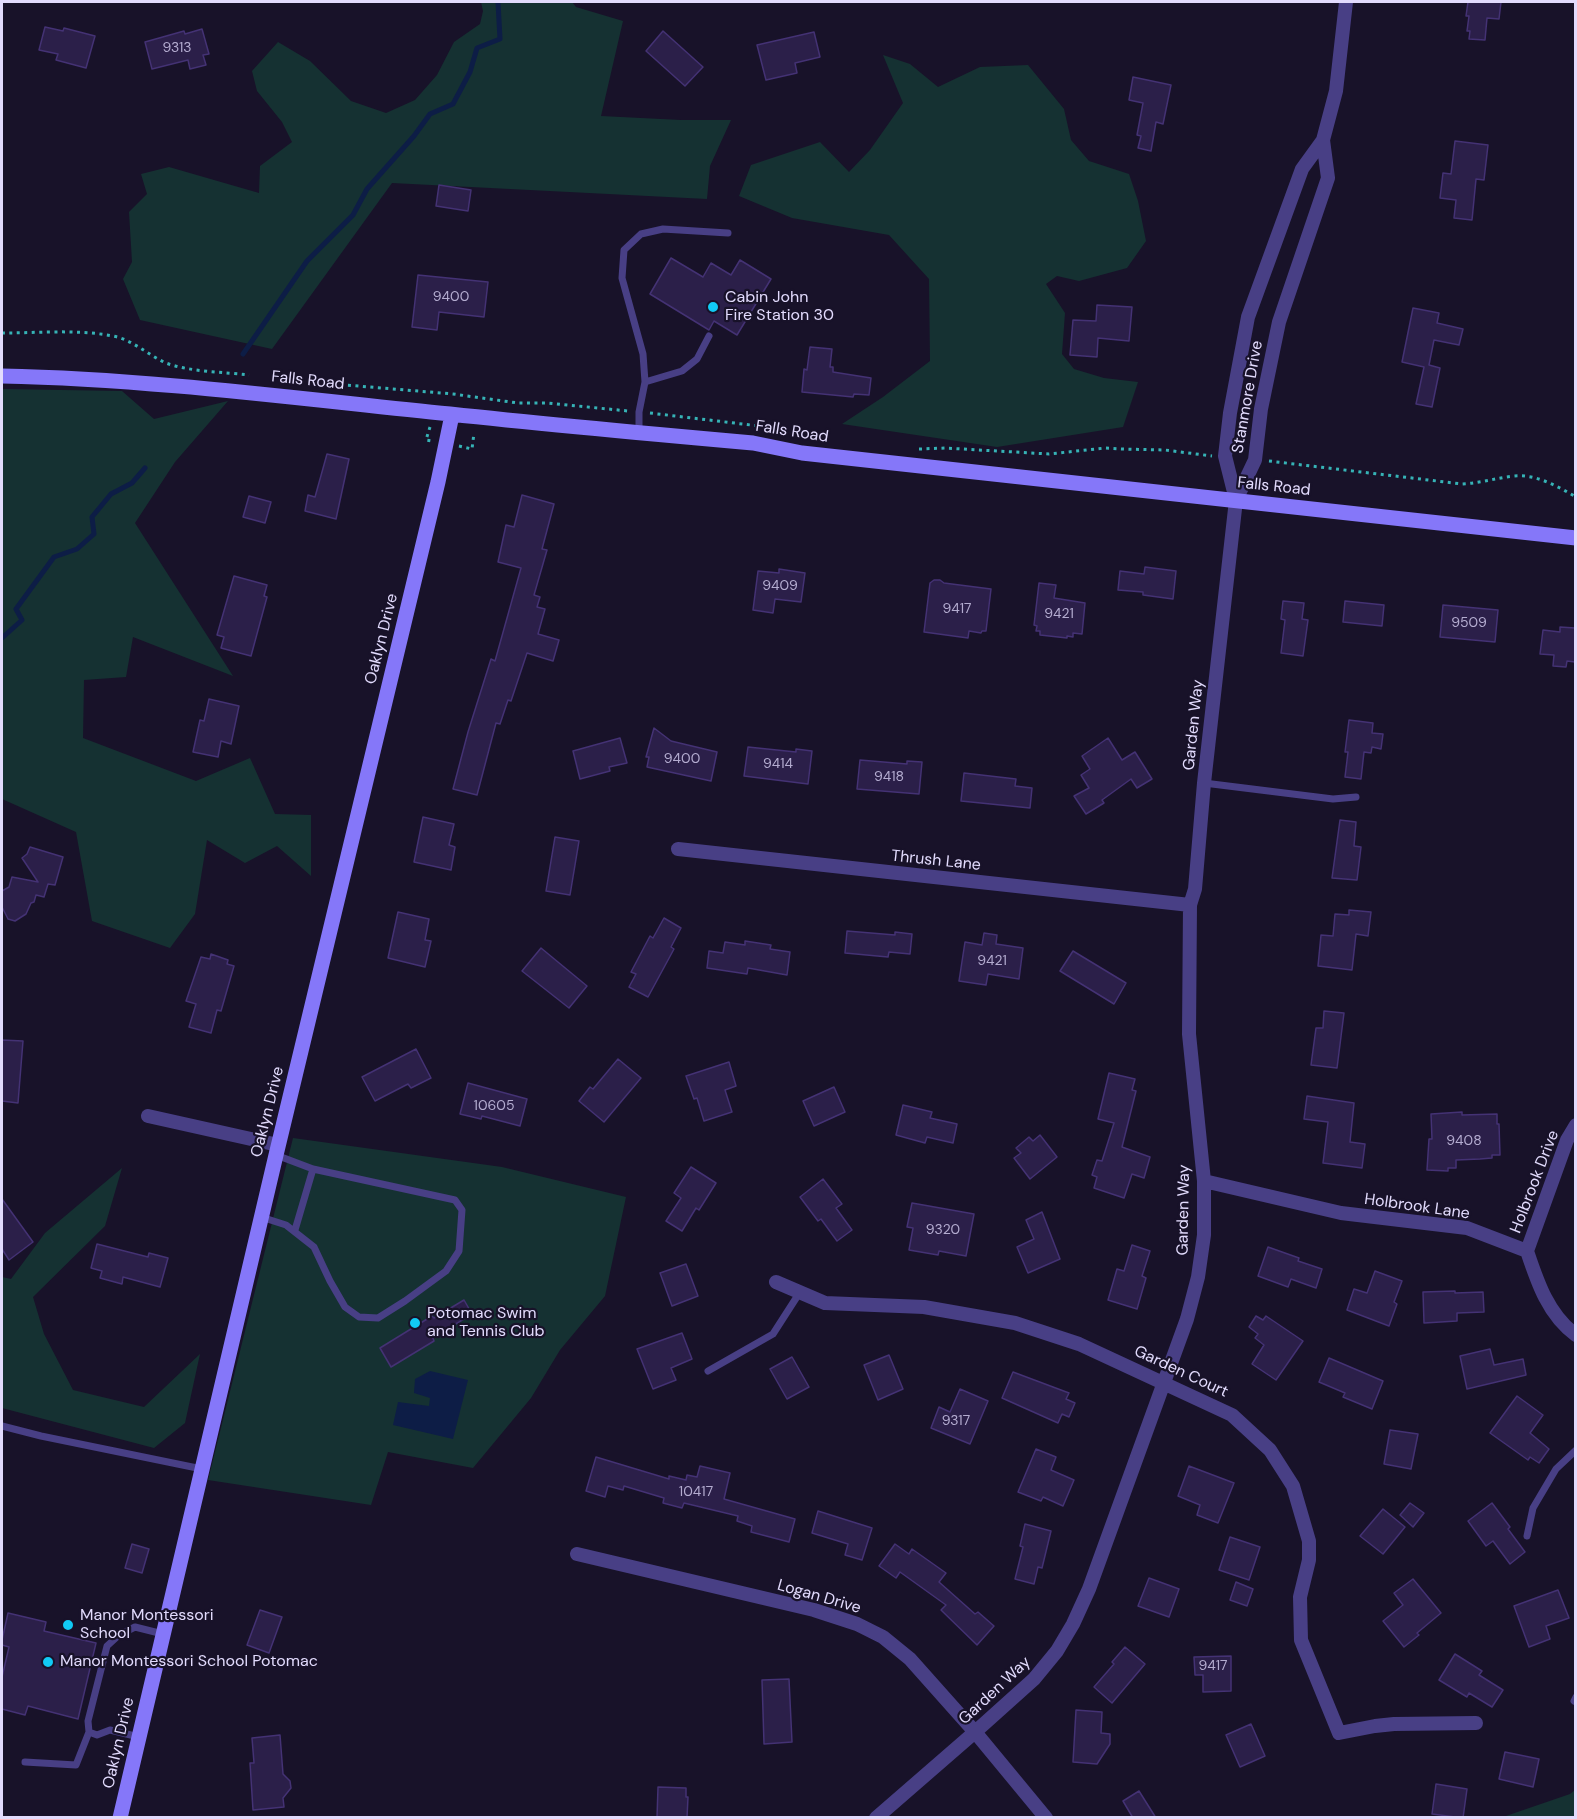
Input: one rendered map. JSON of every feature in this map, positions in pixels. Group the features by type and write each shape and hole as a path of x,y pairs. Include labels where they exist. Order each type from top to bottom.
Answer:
{"main road":[{"name":"Falls Road","path":"2,376 47,377 234,391 452,415 753,443 802,453 1575,538"},
{"name":"Oaklyn Drive","path":"120,1818 261,1217 436,494 452,415"}],"street":[{"name":"Stanmore Drive","path":"1236,500 1225,456 1230,412 1248,317 1302,169 1323,140 1336,91 1346,2"},
{"name":"Stanmore Drive","path":"1236,500 1255,460 1262,409 1279,322 1328,178 1323,140"},
{"name":"Garden Way","path":"876,1818 1034,1679 1057,1651 1073,1624 1089,1589 1187,1319 1198,1277 1204,1235 1204,1181 1190,1034 1190,905 1195,889 1204,783 1236,500"},
{"name":"Thrush Lane","path":"678,849 1190,905"},
{"path":"148,1116 277,1150"},
{"name":"Holbrook Drive","path":"1527,1251 1567,1140 1575,1125"},
{"name":"Holbrook Lane","path":"1204,1181 1341,1213 1467,1228 1527,1251"},
{"path":"1527,1251 1540,1289 1565,1327 1575,1335"},
{"name":"Garden Court","path":"776,1282 825,1302 924,1307 1015,1323 1079,1344 1232,1415 1270,1450 1293,1486 1309,1540 1309,1560 1300,1597 1301,1640 1339,1733 1394,1724 1476,1723"},
{"name":"Logan Drive","path":"577,1554 814,1610 857,1624 883,1637 910,1659 975,1732 1046,1818"}],"lane":[{"path":"639,432 639,412 645,382 643,354 622,278 624,250 640,234 663,229 728,233"},
{"path":"645,382 682,371 697,358 709,336"},
{"path":"1204,783 1333,799 1356,797"},
{"path":"261,1217 295,1230 314,1247 345,1307 359,1317 378,1318 405,1301 446,1271 459,1251 462,1210 455,1200 294,1164 277,1150"},
{"path":"295,1230 313,1169"},
{"path":"708,1371 773,1334 800,1292"},
{"path":"2,1426 202,1469"},
{"path":"1527,1536 1533,1508 1556,1469 1575,1450"},
{"path":"25,1761 76,1765 89,1732 88,1721 107,1646 119,1635 135,1627 163,1634"},
{"path":"89,1732 97,1736 110,1730 139,1737"}],"path":[{"path":"2,333 61,332 114,336 127,340 159,359 175,365 253,376"},
{"path":"327,384 453,394 518,403 548,403 639,412 776,428 806,437"},
{"path":"914,449 945,448 1049,454 1105,448 1165,450 1225,456"},
{"path":"1255,460 1462,484 1481,483 1514,476 1528,477 1541,480 1575,496"}],"green space":[{"path":"481,2 572,2 576,7 623,21 601,116 731,120 710,166 707,199 392,183 272,349 140,320 123,279 132,262 129,212 147,194 141,174 169,167 259,193 260,166 292,142 282,122 257,91 252,71 278,42 310,61 351,101 386,113 415,100 437,75 454,42 480,24 483,11"},
{"path":"883,55 910,64 938,87 980,67 1028,65 1064,109 1071,140 1089,161 1129,174 1138,201 1146,241 1127,268 1079,281 1057,276 1046,284 1065,313 1062,354 1074,369 1104,378 1138,382 1123,427 997,447 842,424 883,397 930,361 929,279 889,235 792,218 739,196 751,165 820,142 849,172 870,150 903,103"},
{"path":"2,389 122,391 154,419 228,401 175,462 135,523 233,676 133,637 126,677 84,680 83,738 196,781 250,758 275,814 311,815 311,876 277,846 245,863 207,840 195,914 170,948 92,921 76,832 2,799"},
{"name":"Potomac Swim and Tennis Club","path":"293,1138 502,1167 626,1197 605,1296 560,1350 531,1398 473,1468 388,1452 371,1505 208,1480"},
{"path":"122,1168 105,1226 33,1297 44,1334 73,1390 144,1407 200,1354 185,1423 154,1448 2,1408 2,1277 11,1279 45,1233"},
{"path":"1575,1790 1575,1817 1503,1817 1570,1794"}],"water":[{"path":"430,1371 468,1380 453,1439 393,1425 398,1402 429,1406 430,1398 414,1393 415,1379"}],"building":[{"path":"1468,2 1501,2 1499,19 1487,18 1485,40 1469,39 1470,31 1467,31 1469,16 1466,16"},
{"path":"45,27 63,31 64,28 95,36 86,68 56,60 58,54 39,50"},
{"path":"202,29 209,54 203,55 206,65 190,69 188,60 152,69 145,42 184,31 185,34"},
{"path":"663,31 703,67 685,86 646,51"},
{"path":"814,32 820,57 795,63 797,73 766,80 757,45"},
{"path":"1133,77 1171,85 1163,124 1156,122 1151,151 1138,148 1141,136 1137,135 1143,103 1129,100"},
{"path":"1455,141 1488,145 1484,180 1476,179 1472,220 1454,218 1456,200 1440,198 1443,173 1451,174"},
{"path":"439,185 471,190 468,211 436,206"},
{"name":"Cabin John Fire Station 30","path":"671,258 703,277 711,263 731,275 740,260 771,279 737,335 714,321 709,330 650,294"},
{"path":"418,275 488,282 484,317 439,312 437,330 412,327"},
{"path":"1097,305 1132,307 1129,341 1098,338 1097,357 1070,355 1073,320 1096,321"},
{"path":"1413,308 1439,313 1437,323 1463,329 1459,345 1434,340 1429,365 1440,368 1432,407 1416,404 1424,367 1402,362"},
{"path":"810,347 832,349 830,367 833,367 833,372 871,378 869,395 854,394 853,397 802,392 804,369 807,370"},
{"path":"327,454 349,459 336,519 305,511 308,495 315,497"},
{"path":"522,495 554,504 542,549 547,550 534,595 540,597 537,607 545,609 538,634 559,640 553,661 527,653 511,701 508,700 500,724 496,723 477,795 453,789 491,659 495,661 521,568 498,562 506,525 514,527"},
{"path":"249,496 271,502 265,523 243,517"},
{"path":"1145,567 1176,571 1173,599 1143,595 1143,592 1118,590 1120,571 1144,574"},
{"path":"779,569 805,573 801,602 775,599 773,613 753,610 758,571 779,573"},
{"path":"234,576 267,585 264,596 267,597 251,656 221,648 224,637 217,635"},
{"path":"934,580 991,589 986,631 981,633 969,631 968,638 924,632 930,583"},
{"path":"1039,583 1056,585 1054,598 1085,603 1082,634 1073,633 1073,637 1067,636 1067,638 1040,635 1040,631 1036,631 1037,626 1034,625"},
{"path":"1283,601 1304,603 1302,619 1308,620 1303,656 1281,653 1285,620 1281,619"},
{"path":"1345,601 1384,605 1382,626 1343,622"},
{"path":"1443,605 1498,610 1495,642 1440,637"},
{"path":"1560,627 1575,628 1575,662 1567,661 1566,667 1553,666 1554,655 1540,654 1543,630 1560,632"},
{"path":"209,699 239,706 231,744 221,741 218,757 193,752 200,720 204,721"},
{"path":"1349,720 1373,723 1372,733 1383,734 1381,749 1372,747 1371,753 1364,752 1361,779 1345,777"},
{"path":"654,728 671,741 717,752 711,781 647,767 649,757 646,757"},
{"path":"620,738 627,763 609,767 610,771 580,779 573,751"},
{"path":"1108,738 1122,760 1135,752 1152,779 1137,788 1131,779 1102,800 1104,803 1086,814 1074,796 1089,788 1081,775 1090,769 1082,756"},
{"path":"748,747 796,752 796,749 812,751 808,784 744,776"},
{"path":"860,760 907,764 907,761 922,762 919,794 857,789"},
{"path":"964,773 1016,779 1015,786 1032,788 1030,808 961,801"},
{"path":"423,817 454,824 449,845 455,847 451,870 414,862"},
{"path":"1340,820 1356,822 1354,846 1361,847 1357,880 1332,878"},
{"path":"555,837 579,841 570,895 546,891"},
{"path":"30,847 63,857 55,885 48,884 44,897 36,895 26,914 15,921 8,919 2,907 2,891 9,887 12,877 38,882 22,858"},
{"path":"1349,910 1371,912 1368,936 1356,934 1352,970 1318,966 1321,935 1333,936 1335,914 1349,915"},
{"path":"398,912 429,919 425,940 431,941 425,967 388,958"},
{"path":"664,918 681,928 671,947 674,949 648,997 629,987 636,974 631,972 650,936 653,938"},
{"path":"847,931 912,934 910,954 889,952 888,957 845,953"},
{"path":"984,933 997,935 996,944 1023,948 1019,979 988,974 986,985 959,981 965,942 982,945"},
{"path":"745,941 771,945 770,949 790,952 787,975 748,968 747,974 707,968 709,951 723,953 725,942 745,945"},
{"path":"541,948 587,986 569,1008 522,971"},
{"path":"1073,951 1126,983 1114,1004 1060,971"},
{"path":"211,954 228,960 227,964 234,966 221,1011 217,1010 211,1033 189,1027 196,1004 186,1001 201,957 210,959"},
{"path":"1324,1011 1344,1013 1337,1068 1311,1065 1316,1028 1323,1028"},
{"path":"2,1040 23,1041 18,1103 2,1101"},
{"path":"416,1049 431,1078 411,1088 408,1084 375,1101 362,1077"},
{"path":"618,1059 641,1078 604,1122 579,1101 590,1087 593,1089"},
{"path":"729,1062 736,1086 725,1090 732,1112 704,1121 697,1098 694,1099 686,1076"},
{"path":"1109,1073 1135,1079 1132,1090 1136,1091 1122,1147 1150,1157 1144,1178 1132,1174 1124,1198 1094,1188 1097,1177 1092,1175 1097,1160 1102,1161 1114,1123 1098,1119"},
{"path":"468,1083 527,1099 520,1126 482,1116 481,1119 460,1114"},
{"path":"834,1087 845,1112 814,1126 803,1101"},
{"path":"1307,1096 1354,1103 1350,1142 1365,1144 1362,1168 1323,1163 1328,1122 1304,1119"},
{"path":"903,1105 932,1112 930,1118 957,1124 953,1143 927,1137 925,1143 896,1135"},
{"path":"1462,1112 1462,1115 1497,1114 1500,1155 1492,1155 1492,1158 1456,1160 1456,1168 1448,1168 1448,1171 1427,1170 1429,1139 1432,1139 1431,1114"},
{"path":"1040,1135 1057,1157 1030,1179 1014,1158 1021,1153 1016,1148 1029,1137 1033,1141"},
{"path":"691,1167 716,1183 699,1210 696,1208 682,1231 666,1221 681,1198 674,1193"},
{"path":"823,1179 842,1204 836,1208 852,1230 837,1241 821,1219 818,1221 800,1197"},
{"path":"2,1199 33,1242 9,1260 2,1249"},
{"path":"912,1203 974,1214 966,1256 939,1251 938,1255 909,1250 913,1228 907,1227"},
{"path":"1042,1212 1060,1259 1028,1273 1017,1247 1034,1239 1026,1220"},
{"path":"97,1244 148,1257 149,1253 168,1258 160,1287 123,1277 122,1284 100,1278 102,1271 91,1268"},
{"path":"1132,1245 1150,1251 1142,1276 1146,1278 1137,1309 1108,1300 1117,1269 1124,1271"},
{"path":"1268,1247 1322,1269 1316,1288 1291,1279 1288,1287 1258,1276"},
{"path":"686,1264 698,1296 672,1306 660,1273"},
{"path":"1375,1271 1402,1281 1394,1302 1397,1304 1389,1326 1347,1310 1354,1289 1367,1293"},
{"path":"1455,1291 1455,1293 1483,1292 1484,1312 1457,1313 1457,1321 1424,1323 1423,1292"},
{"path":"464,1300 472,1314 391,1367 380,1348 432,1316 434,1318"},
{"path":"1256,1316 1263,1320 1266,1316 1303,1341 1276,1380 1252,1364 1264,1345 1255,1338 1258,1334 1249,1327"},
{"path":"682,1333 692,1359 671,1368 676,1380 653,1389 637,1349"},
{"path":"1490,1349 1494,1365 1523,1359 1526,1375 1467,1389 1460,1356"},
{"path":"889,1355 903,1389 878,1400 864,1365"},
{"path":"792,1357 809,1387 787,1399 770,1369"},
{"path":"1329,1358 1383,1381 1372,1409 1343,1397 1345,1393 1319,1382"},
{"path":"1013,1372 1069,1393 1066,1399 1075,1403 1069,1417 1062,1414 1058,1423 1002,1398"},
{"path":"960,1389 988,1401 970,1444 931,1428 939,1407 950,1412"},
{"path":"1517,1396 1543,1415 1530,1433 1549,1449 1539,1463 1530,1457 1528,1460 1490,1433"},
{"path":"1390,1430 1418,1434 1411,1469 1384,1464"},
{"path":"1036,1449 1056,1457 1051,1470 1074,1480 1063,1506 1043,1497 1041,1501 1018,1492"},
{"path":"596,1457 669,1479 669,1476 686,1480 687,1475 697,1477 700,1466 730,1473 724,1499 795,1519 789,1542 751,1532 752,1526 737,1521 738,1516 684,1503 682,1508 663,1503 664,1498 624,1486 623,1490 608,1486 605,1497 586,1491"},
{"path":"1189,1466 1234,1483 1218,1523 1197,1515 1200,1505 1178,1496"},
{"path":"1410,1503 1424,1513 1413,1527 1400,1515"},
{"path":"1492,1503 1525,1552 1510,1564 1493,1541 1486,1546 1468,1521"},
{"path":"1383,1509 1405,1527 1383,1554 1360,1536"},
{"path":"818,1511 872,1528 862,1560 845,1555 848,1544 812,1533"},
{"path":"1025,1524 1051,1531 1042,1568 1038,1567 1034,1584 1015,1579 1023,1547 1020,1546"},
{"path":"1230,1537 1260,1547 1249,1580 1219,1570"},
{"path":"132,1544 149,1549 142,1573 125,1568"},
{"path":"895,1544 909,1554 912,1549 946,1573 939,1582 975,1614 978,1612 994,1626 977,1645 941,1610 946,1605 900,1572 896,1578 879,1566"},
{"path":"1149,1578 1179,1589 1169,1617 1138,1606"},
{"path":"1413,1579 1441,1613 1404,1647 1383,1621 1403,1605 1394,1593"},
{"path":"1236,1582 1253,1589 1247,1606 1230,1600"},
{"path":"1558,1590 1569,1618 1546,1626 1550,1639 1529,1647 1514,1606"},
{"path":"260,1610 282,1617 269,1653 247,1645"},
{"name":"Manor Montessori School Potomac","path":"8,1613 46,1622 44,1631 96,1643 78,1719 28,1706 25,1715 2,1709 2,1677 9,1647 2,1645 2,1640"},
{"path":"1125,1647 1145,1664 1112,1703 1094,1687"},
{"path":"1455,1654 1482,1671 1479,1675 1503,1690 1492,1707 1469,1693 1467,1697 1439,1680"},
{"path":"1231,1656 1231,1691 1203,1692 1203,1675 1195,1675 1194,1657"},
{"path":"789,1679 792,1742 764,1744 762,1680"},
{"path":"1076,1710 1102,1712 1101,1733 1110,1734 1110,1744 1097,1764 1073,1762"},
{"path":"1251,1724 1265,1756 1240,1767 1226,1735"},
{"path":"280,1735 283,1774 290,1781 291,1788 283,1798 284,1807 253,1810 250,1763 254,1763 252,1738"},
{"path":"1505,1752 1539,1759 1533,1787 1499,1779"},
{"path":"1436,1784 1467,1789 1463,1818 1432,1814"},
{"path":"658,1787 686,1788 687,1818 657,1818"},
{"path":"1139,1791 1156,1818 1133,1818 1123,1801"}],"waterway":[{"path":"243,354 307,261 353,215 367,189 414,136 430,114 453,104 470,72 477,48 500,39 498,2"},
{"path":"2,638 22,620 16,609 54,557 77,549 94,534 92,517 111,494 132,483 145,468"}],"place":[{"name":"Cabin John Fire Station 30","path":"713,307"},
{"name":"Potomac Swim and Tennis Club","path":"415,1323"},
{"name":"Manor Montessori School","path":"68,1625"},
{"name":"Manor Montessori School Potomac","path":"48,1662"}]}
